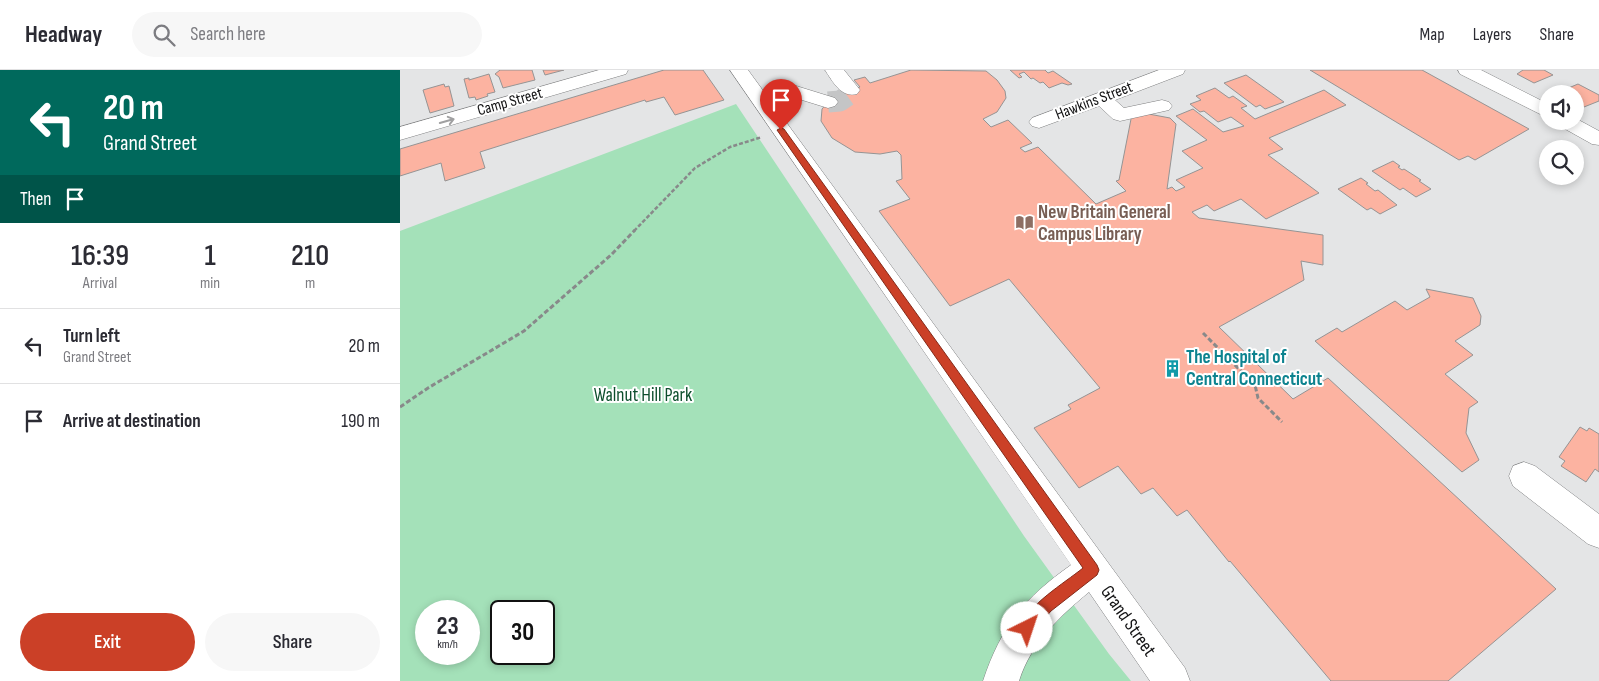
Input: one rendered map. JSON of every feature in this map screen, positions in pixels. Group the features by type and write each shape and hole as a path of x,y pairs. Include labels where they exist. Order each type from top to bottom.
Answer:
{"street":[{"name":"Camp Street","path":"400,134 620,70"},
{"name":"Grand Street","path":"739,70 1172,681"},
{"path":"834,70 850,90"},
{"name":"Hawkins Street","path":"1039,122 1176,70"},
{"path":"1467,70 1539,107"},
{"path":"794,91 828,102"},
{"path":"1102,98 1120,115 1162,106"},
{"path":"1582,130 1599,139"},
{"path":"1524,476 1599,533"},
{"path":"1001,681 1013,649 1033,619 1053,599 1092,570"}],"path":[{"path":"400,407 428,388 524,331 611,255 695,168 710,158 744,143"},
{"path":"1203,333 1255,385 1258,398 1282,422"}],"green space":[{"name":"Walnut Hill Park","path":"736,104 1024,536 1109,654 1131,681 400,681 400,231"}],"building":[{"path":"500,70 532,70 535,80 503,88 499,77 495,74"},
{"path":"543,70 564,70 545,75"},
{"path":"664,70 703,70 724,100 675,115 664,97 646,102 645,100 480,152 485,168 445,181 441,163 400,176 400,149"},
{"name":"The Hospital of Central Connecticut","path":"911,70 986,71 997,80 1005,91 1006,98 997,112 983,119 991,127 1008,120 1032,143 1020,148 1025,152 1038,147 1096,204 1126,191 1116,181 1119,180 1132,114 1138,112 1170,118 1176,124 1167,189 1172,187 1176,191 1185,187 1176,180 1203,168 1182,151 1207,140 1176,116 1193,109 1223,132 1244,126 1231,117 1218,122 1204,111 1200,112 1190,104 1201,100 1196,96 1215,88 1229,98 1233,96 1247,106 1241,108 1255,119 1324,90 1346,105 1269,138 1283,149 1268,155 1319,193 1266,219 1241,199 1214,211 1207,205 1192,212 1199,218 1323,235 1323,265 1301,261 1304,280 1219,327 1293,399 1328,378 1556,589 1448,681 1331,681 1187,510 1177,516 1153,488 1141,494 1118,466 1079,488 1034,428 1071,409 1068,405 1100,388 1009,279 950,306 879,211 910,199 896,181 902,179 901,155 897,151 880,154 855,152 832,138 821,121 822,109 828,102 846,91 860,87 854,80 865,77 870,83"},
{"path":"1010,70 1045,70 1048,73 1053,71 1072,84 1062,83 1049,88 1043,82 1040,83 1033,78 1031,79 1024,72 1019,74 1022,77 1019,78"},
{"path":"1310,70 1422,70 1529,129 1475,160 1468,156 1459,160"},
{"path":"1523,70 1544,70 1553,75 1534,83 1517,74"},
{"path":"489,74 495,92 476,100 475,97 469,98 464,79 469,78 469,80"},
{"path":"1246,75 1284,102 1265,109 1260,105 1256,107 1224,83"},
{"path":"444,84 445,87 449,86 454,106 430,113 423,90"},
{"path":"1584,87 1599,95 1599,101 1584,107"},
{"path":"1393,161 1402,170 1404,169 1421,180 1419,181 1431,189 1416,197 1403,188 1400,190 1372,171"},
{"path":"1361,178 1375,191 1378,190 1397,205 1380,214 1371,208 1367,210 1338,189"},
{"path":"1426,289 1473,298 1481,316 1480,325 1455,341 1473,355 1445,374 1478,402 1469,408 1466,433 1479,460 1462,472 1315,341 1337,328 1342,332 1395,301 1407,310 1430,297"},
{"path":"1580,427 1587,431 1589,428 1599,434 1599,472 1595,469 1586,482 1561,466 1565,461 1559,457"}],"tunnel":[{"path":"828,102 840,101 850,94 850,90"}],"place":[{"name":"New Britain General Campus Library","path":"1024,223"},
{"name":"The Hospital of Central Connecticut","path":"1172,368"}],"route":[{"path":"781,130 1092,570 1064,590 1046,606 1027,628"}]}
